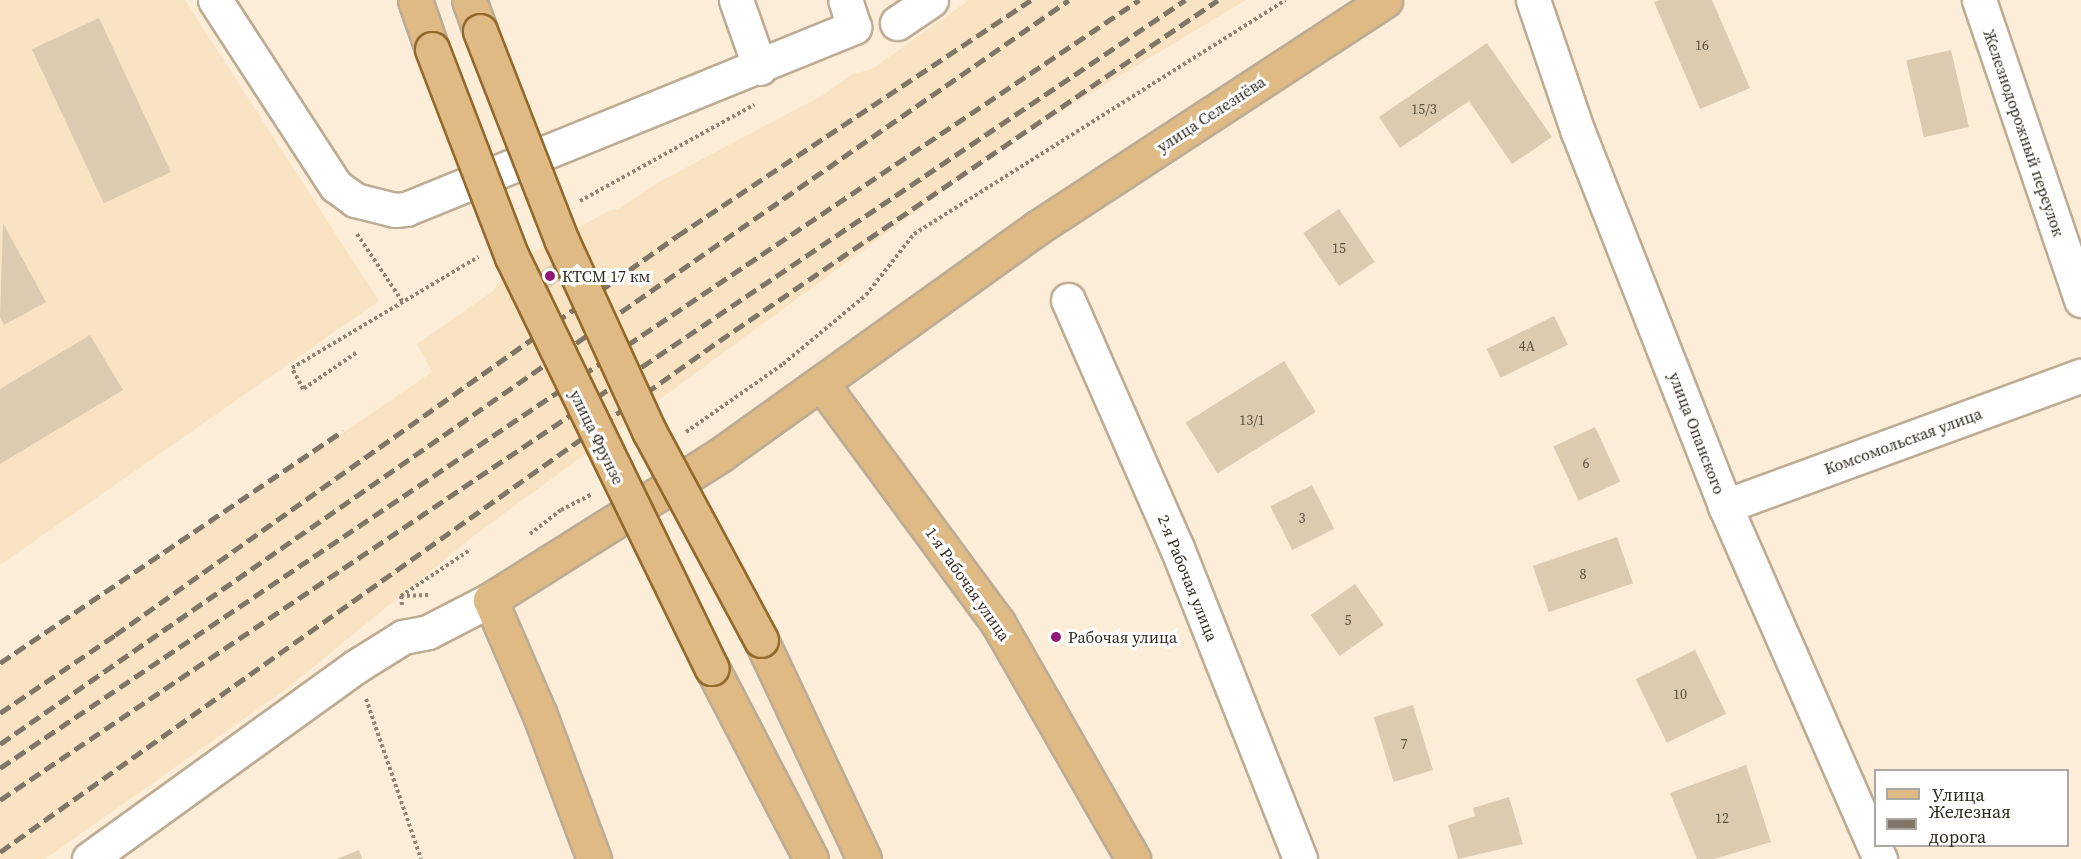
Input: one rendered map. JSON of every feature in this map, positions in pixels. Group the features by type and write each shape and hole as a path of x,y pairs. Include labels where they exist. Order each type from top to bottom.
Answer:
{"main road":[{"name":"улица Фрунзе","path":"415,0 513,257 712,668 811,859"},
{"path":"469,0 562,241 649,431 761,640 864,859"},
{"name":"улица Селезнёва","path":"490,600 720,454 1037,228 1385,0"},
{"name":"1-я Рабочая улица","path":"821,383 999,623 1133,859"},
{"path":"490,600 539,713 594,859"}],"street":[{"path":"215,0 336,186 355,200 381,209 406,209 760,68 850,14"},
{"path":"736,0 760,68"},
{"path":"897,23 931,0"},
{"name":"улица Опанского","path":"1533,0 1578,132 1725,506 1874,845"},
{"name":"Железнодорожный переулок","path":"1979,0 2081,300"},
{"name":"2-я Рабочая улица","path":"1068,300 1177,548 1300,859"},
{"name":"Комсомольская улица","path":"1725,506 2081,376"},
{"path":"88,859 355,667 403,637 428,632 490,600"}],"path":[{"path":"676,439 783,364 866,295 914,234 1286,0"},
{"path":"315,382 356,353"},
{"path":"526,537 561,510 602,489"},
{"path":"418,584 470,550"},
{"path":"401,596 432,595"},
{"path":"355,667 422,859"}],"shaded area":[{"path":"0,0 185,0 379,301 0,565"},
{"path":"969,0 1246,0 1012,141 475,535 285,690 45,859 0,859 0,666 432,372 417,344 493,291 509,266 608,211 618,209 659,182 823,95 853,74 872,69"}],"building":[{"path":"1712,0 1750,88 1700,109 1654,2"},
{"path":"99,18 171,172 104,203 32,49"},
{"path":"1487,43 1552,137 1512,164 1469,101 1400,148 1379,117"},
{"path":"1951,50 1969,127 1924,137 1906,60"},
{"path":"1339,209 1375,262 1339,286 1303,233"},
{"path":"3,223 46,302 4,325 0,317"},
{"name":"КТСМ 17 км","path":"561,258 571,273 540,294 529,279"},
{"path":"1554,316 1568,345 1501,378 1487,349"},
{"path":"90,335 123,390 0,464 0,389"},
{"path":"1284,361 1316,412 1217,473 1186,422"},
{"path":"1595,427 1620,481 1579,501 1553,446"},
{"path":"1312,485 1334,529 1292,550 1270,506"},
{"path":"1617,537 1633,583 1549,612 1533,566"},
{"path":"1355,584 1384,625 1339,656 1311,615"},
{"path":"1695,650 1726,714 1667,743 1636,679"},
{"path":"1413,705 1433,770 1394,782 1374,717"},
{"path":"1746,765 1771,842 1714,859 1697,859 1670,793"},
{"path":"1509,797 1523,844 1458,859 1448,825 1475,816 1473,808"},
{"path":"359,850 362,859 337,859"}],"railway":[{"path":"0,713 115,635 677,236 1031,0"},
{"path":"0,744 1069,0"},
{"path":"0,768 1139,0"},
{"path":"0,800 1185,0"},
{"path":"0,852 719,341 1218,0"},
{"path":"0,663 343,431"}],"place":[{"name":"КТСМ 17 км","path":"550,276"},
{"name":"Рабочая улица","path":"1056,637"}]}
